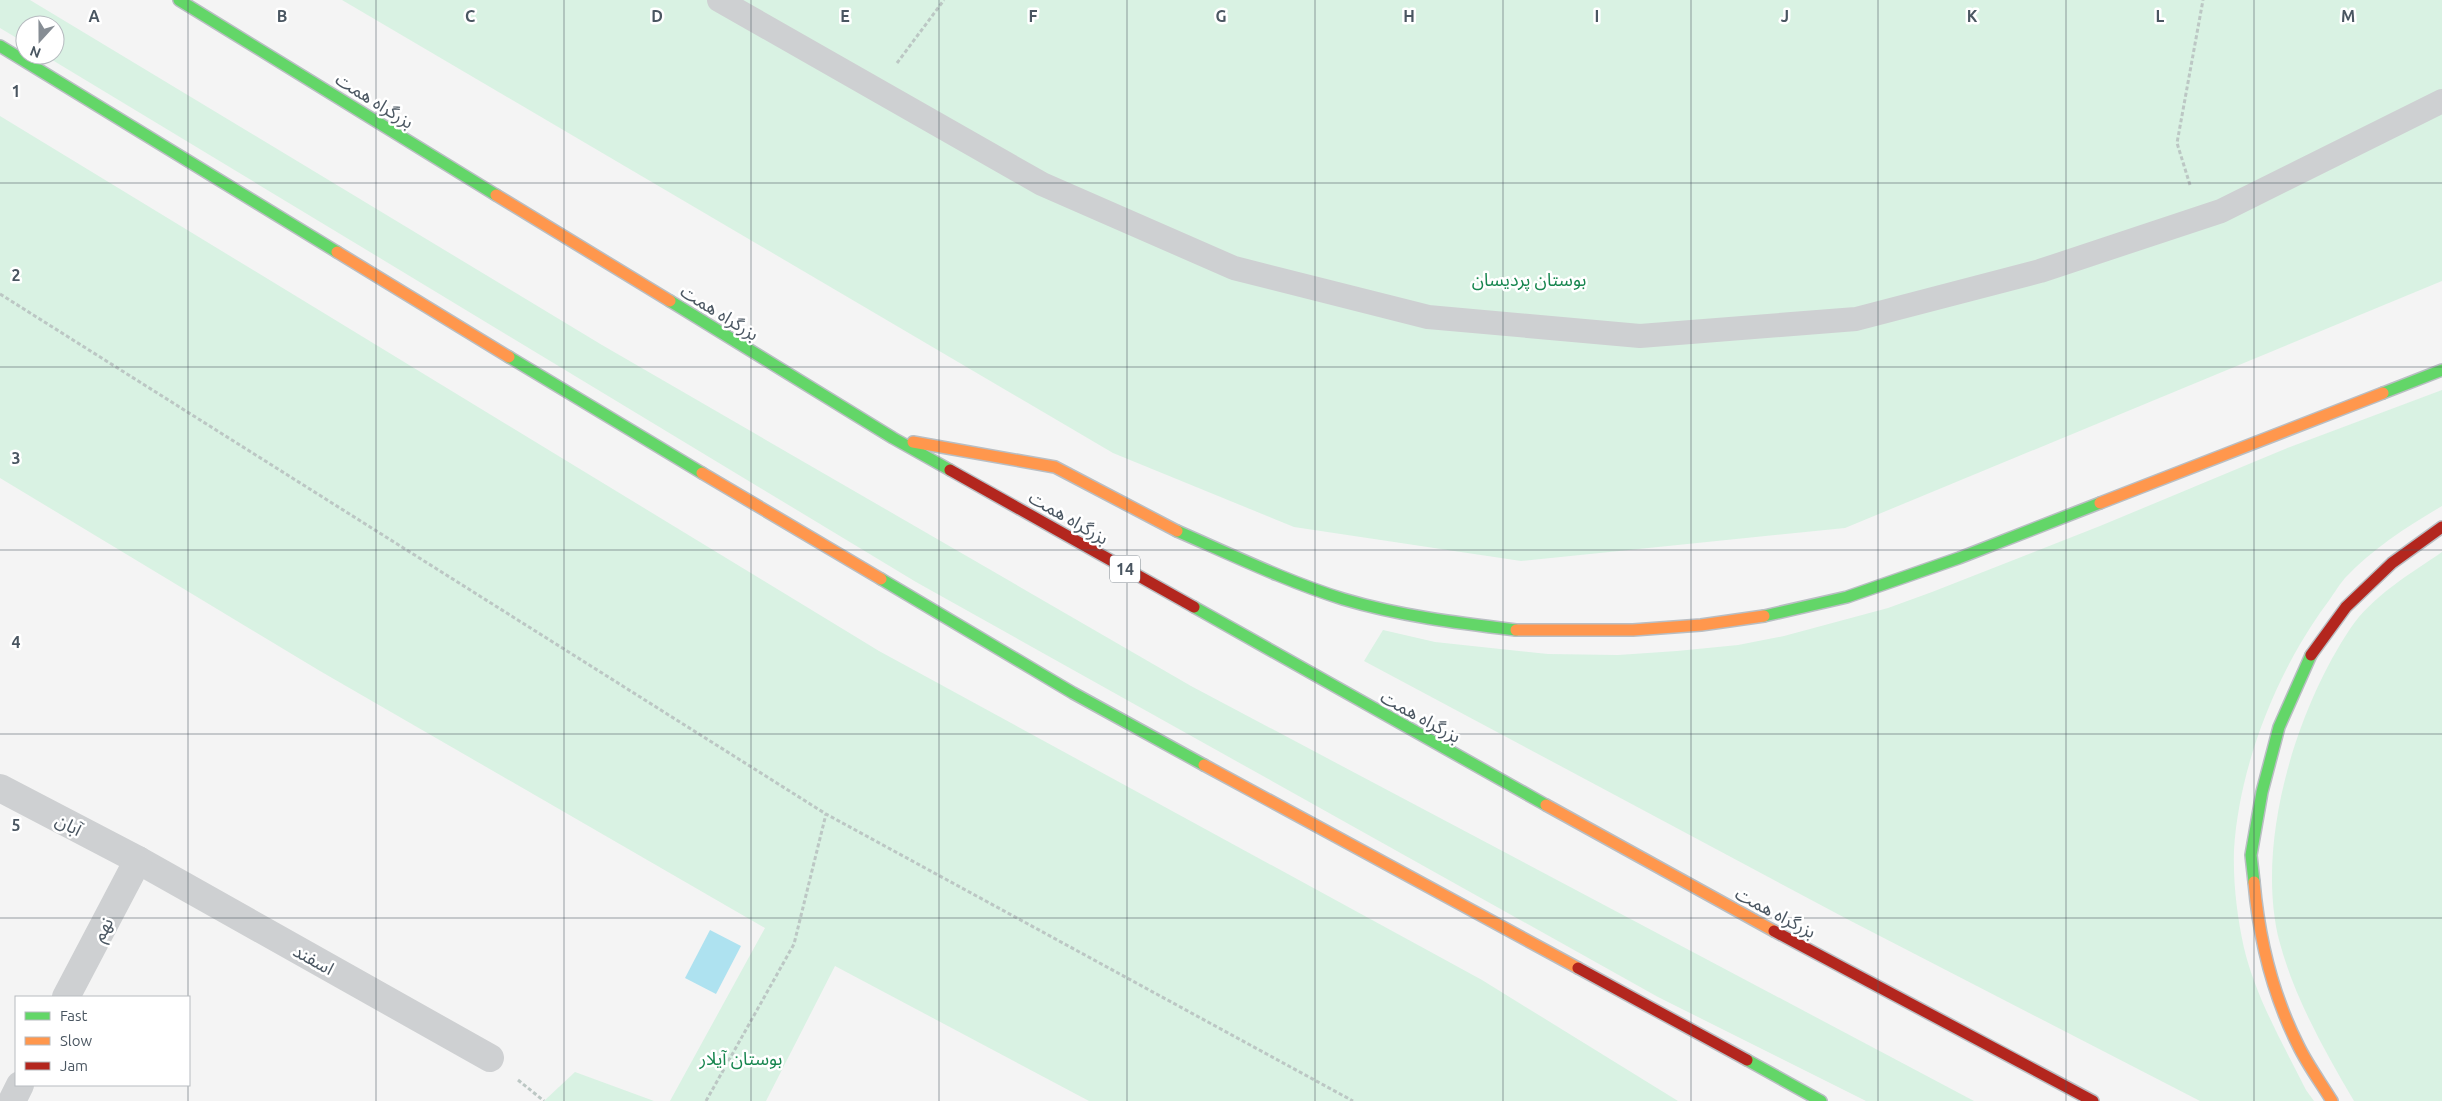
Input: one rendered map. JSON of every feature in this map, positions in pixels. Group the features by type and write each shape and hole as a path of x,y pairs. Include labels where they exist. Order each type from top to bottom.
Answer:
{"highway":[{"name":"بزرگراه همت","path":"179,0 893,438 1668,874 2093,1101"},
{"path":"0,46 571,395 1073,693 1820,1101"},
{"path":"893,438 1055,467 1191,537 1245,561 1343,599 1438,622 1525,631 1633,630 1701,625 1764,616 1847,597 1959,558 2442,370"},
{"path":"2332,1101 2298,1046 2272,984 2257,918 2251,855 2261,801 2279,727 2307,662 2346,607 2392,563 2442,527"},
{"path":"1766,1071 1786,1094"}],"street":[{"name":"آبان","path":"0,788 138,860"},
{"name":"نهم","path":"67,996 138,860"},
{"name":"اسفند","path":"138,860 490,1058"},
{"path":"12,1101 20,1086"}],"lane":[{"path":"719,0 1042,184 1234,268 1428,317 1640,336 1856,319 2040,271 2221,211 2442,101"}],"path":[{"path":"878,90 944,0"},
{"path":"2200,218 2177,143 2203,0"},
{"path":"0,294 826,814 1353,1101"},
{"path":"706,1101 794,944 826,814"}],"green space":[{"path":"0,0 30,0 55,15 15,15 15,37 0,28"},
{"name":"بوستان پردیسان","path":"342,0 2442,0 2442,281 1845,528 1521,561 1294,527 1113,453"},
{"path":"65,21 602,345 1191,686 1974,1101 1866,1101 1658,997 916,582 61,65 65,65"},
{"name":"بوستان آیلار","path":"0,116 879,651 1482,980 1678,1101 1089,1101 835,966 766,1101 670,1101 765,928 320,671 0,478"},
{"path":"2442,390 2442,506 2391,539 2356,567 2340,584 2307,632 2276,691 2263,722 2243,786 2237,818 2234,875 2237,912 2249,967 2271,1021 2306,1090 2314,1101 2200,1101 1847,919 1364,661 1383,630 1435,642 1548,654 1618,655 1677,651 1738,645 1784,636 1888,608 1932,592 2100,526 2285,449"},
{"path":"2442,552 2442,1101 2354,1101 2301,1003 2279,940 2273,902 2272,862 2277,820 2285,778 2297,737 2330,662 2350,629 2380,596"},
{"path":"575,1072 654,1101 544,1101"}],"water":[{"path":"710,930 741,946 716,994 685,978"}],"traffic: fast":[{"path":"179,0 496,195"},
{"path":"0,46 337,252"},
{"path":"670,301 893,438 950,470"},
{"path":"509,357 702,473"},
{"path":"2383,393 2442,370"},
{"path":"1764,616 1847,597 1959,558 2100,503"},
{"path":"1177,531 1280,576 1343,599 1451,622 1516,630"},
{"path":"881,579 1073,693 1204,765"},
{"path":"1194,607 1546,805"},
{"path":"2254,882 2251,855 2262,792 2279,727 2311,655"},
{"path":"1747,1060 1821,1101"}],"traffic: slow":[{"path":"496,195 670,301"},
{"path":"337,252 509,357"},
{"path":"2100,503 2383,393"},
{"path":"913,442 1055,467 1177,531"},
{"path":"702,473 881,579"},
{"path":"1516,630 1633,630 1701,625 1764,616"},
{"path":"1204,765 1578,968"},
{"path":"1546,805 1774,931"},
{"path":"2254,882 2263,945 2281,1006 2302,1052 2332,1101"}],"traffic: jam":[{"path":"950,470 1194,607"},
{"path":"2311,655 2346,607 2392,563 2442,527"},
{"path":"1774,931 2093,1101"},
{"path":"1578,968 1747,1060"}]}
